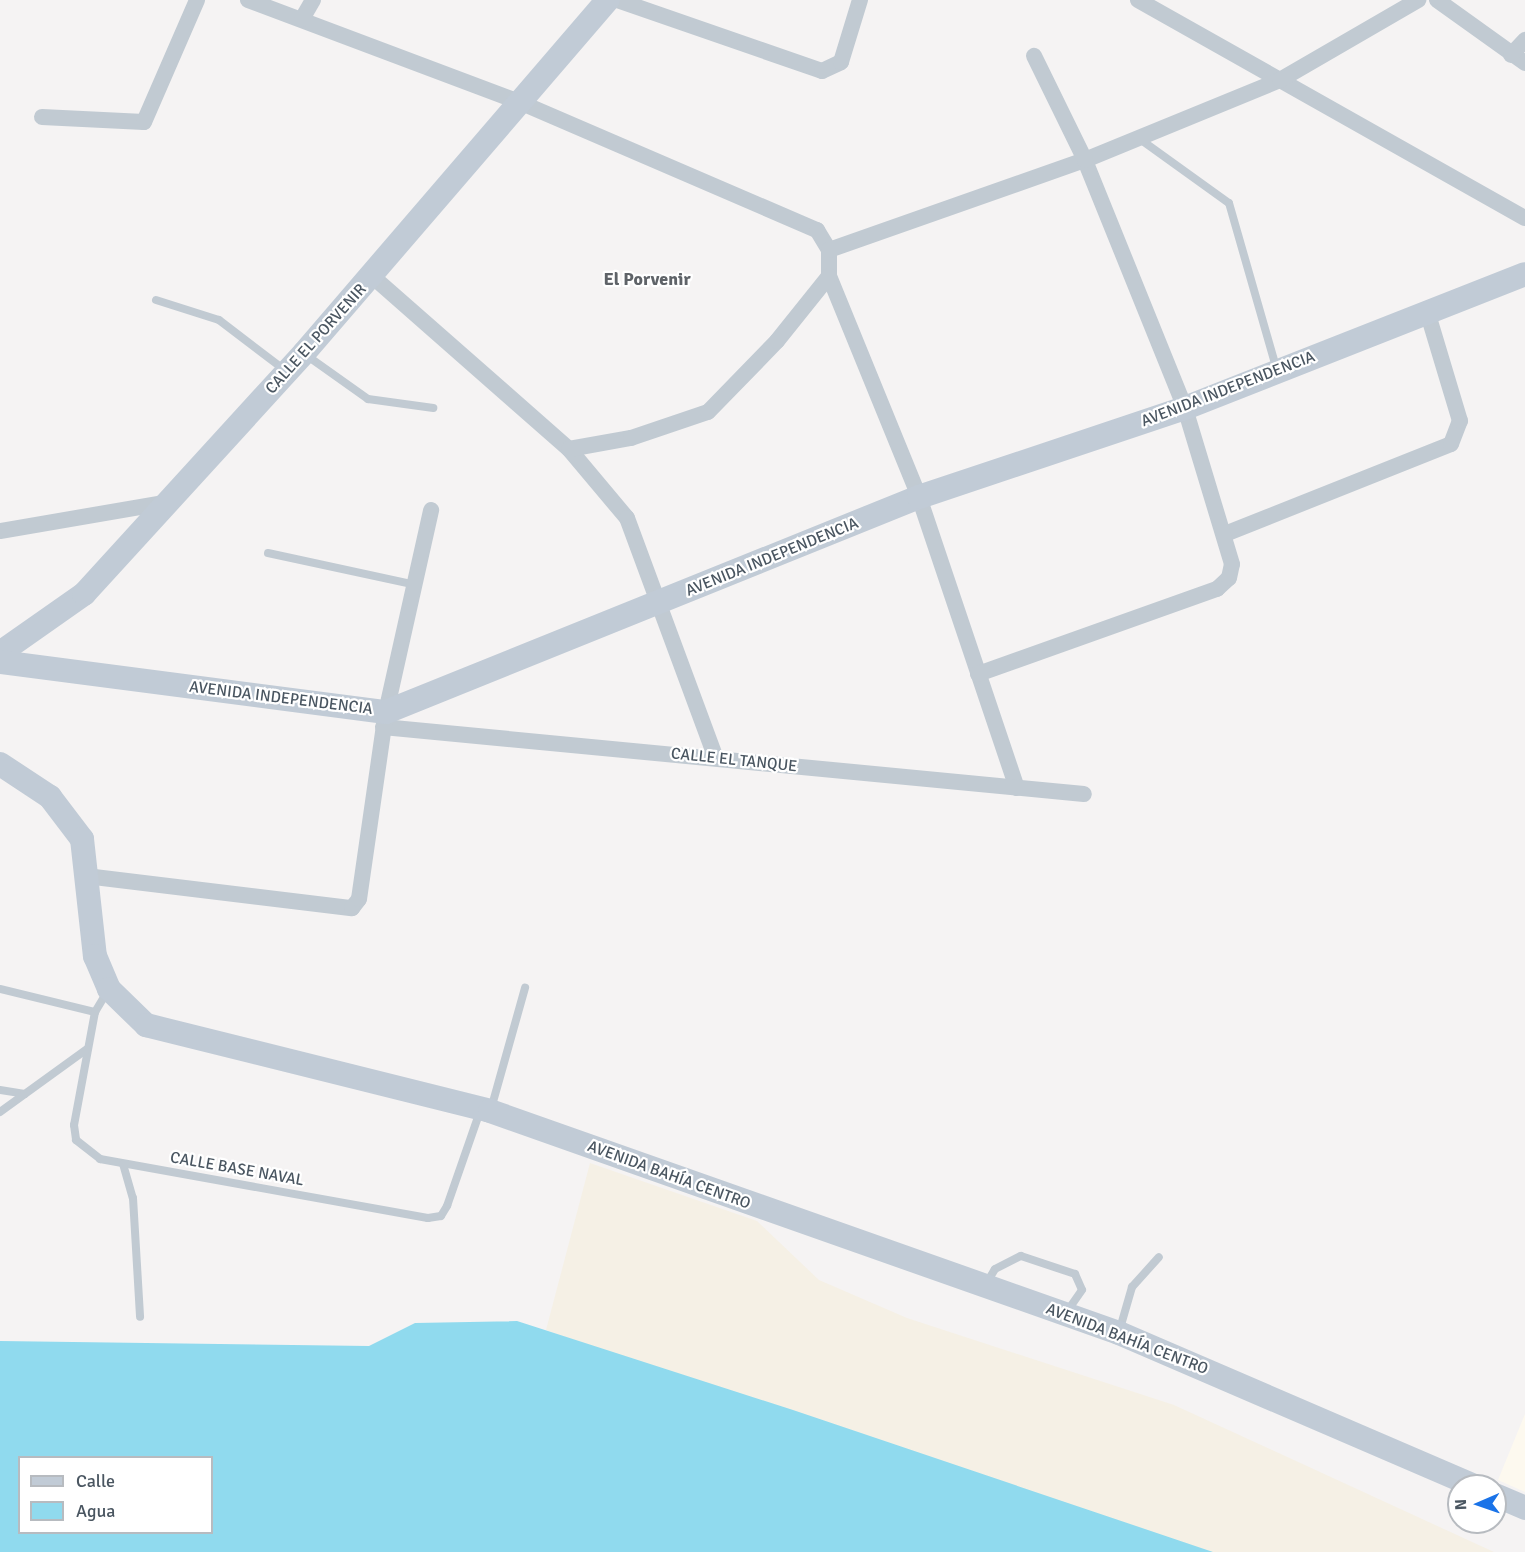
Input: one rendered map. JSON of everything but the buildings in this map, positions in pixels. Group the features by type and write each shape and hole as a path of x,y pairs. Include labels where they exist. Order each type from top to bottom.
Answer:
{"main road":[{"name":"CALLE EL PORVENIR","path":"0,652 84,594 372,276 517,101 608,0"},
{"name":"AVENIDA INDEPENDENCIA","path":"0,662 385,720 662,602 919,497 1185,408 1525,274"},
{"name":"AVENIDA BAHÍA CENTRO","path":"0,764 67,814 82,838 95,956 109,989 146,1025 486,1109 1119,1333 1447,1474"},
{"path":"1507,1500 1525,1508"}],"street":[{"path":"42,117 144,122 197,0"},
{"path":"248,0 517,101 790,216 817,230 829,250 829,276 919,497 1017,788"},
{"path":"302,19 314,0"},
{"path":"617,0 822,71 841,62 860,0"},
{"path":"1138,0 1525,218"},
{"path":"829,250 1084,160 1280,80 1418,0"},
{"path":"1437,0 1518,59 1525,40"},
{"path":"978,674 1217,589 1229,578 1232,564 1225,534 1185,408 1084,160 1034,56"},
{"path":"372,276 569,449 627,518 662,602 716,758"},
{"path":"569,449 631,438 708,412 745,378 829,276"},
{"path":"1225,534 1451,444 1460,421 1427,311"},
{"path":"0,531 169,502"},
{"path":"86,876 352,908 359,899 385,720 431,510"},
{"name":"CALLE EL TANQUE","path":"385,720 716,758 1084,794"}],"lane":[{"path":"1137,137 1229,203 1277,371"},
{"path":"156,300 219,320 286,372"},
{"path":"304,353 368,399 433,408"},
{"path":"268,553 416,585"},
{"path":"486,1109 525,988"},
{"path":"0,989 95,1012"},
{"name":"CALLE BASE NAVAL","path":"109,989 95,1012 87,1049 76,1140 86,1153 123,1164 428,1218 441,1216 447,1206 486,1109"},
{"path":"0,1112 87,1049"},
{"path":"0,1090 25,1094"},
{"path":"123,1164 133,1198 141,1317"},
{"path":"984,1287 995,1269 1021,1256 1075,1274 1081,1282 1078,1299 1065,1314"},
{"path":"1119,1333 1132,1287 1159,1257"}],"shaded area":[{"path":"1525,1414 1525,1492 1507,1484 1507,1474 1500,1474"}],"sand":[{"path":"590,1163 757,1221 819,1280 907,1318 1174,1405 1447,1530 1447,1534 1455,1534 1494,1552 1163,1552 546,1330"}],"water":[{"path":"517,1321 793,1410 1213,1552 0,1552 0,1341 369,1346 415,1323"}],"district":[{"name":"El Porvenir","path":"647,279"}]}
